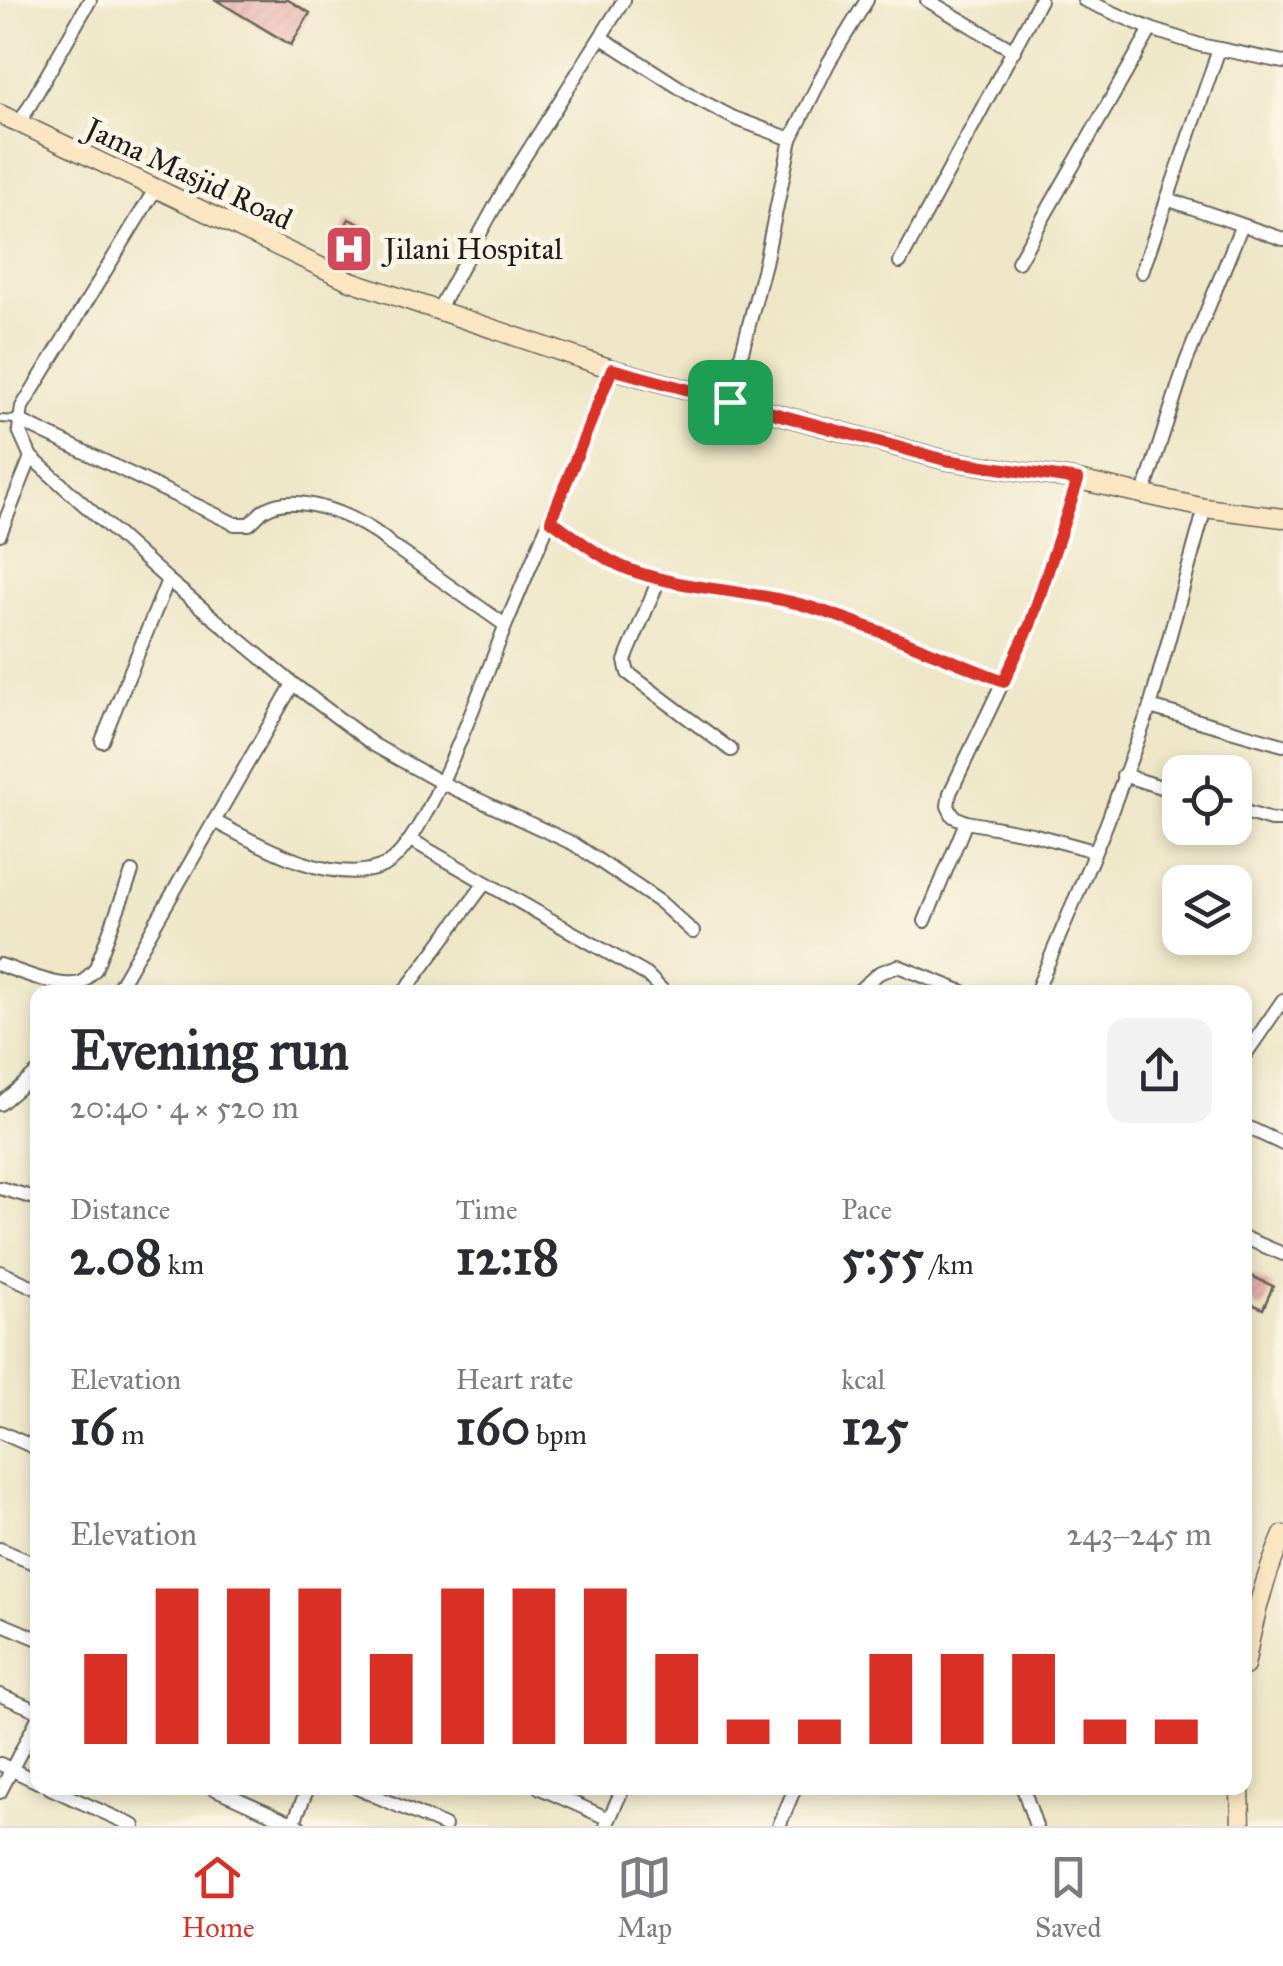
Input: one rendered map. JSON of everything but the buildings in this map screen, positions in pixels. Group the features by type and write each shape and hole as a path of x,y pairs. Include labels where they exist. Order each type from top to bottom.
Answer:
{"street":[{"path":"20,124 90,0"},
{"path":"438,310 509,181 624,0"},
{"path":"730,402 791,139 829,62 868,0"},
{"path":"927,0 1014,50"},
{"path":"900,262 1040,0"},
{"path":"1084,0 1151,29 1283,62"},
{"path":"1018,262 1151,29"},
{"path":"602,38 694,97 734,118 791,139"},
{"path":"1142,272 1219,49"},
{"name":"Jama Masjid Road","path":"0,114 348,280 612,369 945,460 1078,480 1205,508 1283,518"},
{"path":"156,188 22,407 18,420 31,457 168,580 293,684 374,745 440,782 574,844 660,902 693,932"},
{"path":"1168,199 1283,239"},
{"path":"1144,493 1186,362 1242,227"},
{"path":"214,820 277,855 330,868 359,870 386,864 410,840 440,782 612,369"},
{"path":"18,420 235,524 249,524 264,509 284,504 351,516 374,528 390,544 506,625"},
{"path":"0,534 31,457"},
{"path":"1078,480 1030,625 950,794 948,806 954,816 966,822 1094,851"},
{"path":"1039,985 1150,707 1205,508"},
{"path":"551,520 609,560 637,573 810,607 1004,681"},
{"path":"660,577 625,661 628,673 730,750"},
{"path":"102,741 168,580"},
{"path":"120,985 293,684"},
{"path":"1150,707 1283,745"},
{"path":"1122,776 1162,787"},
{"path":"1252,814 1283,820"},
{"path":"925,922 966,822"},
{"path":"410,840 646,974 657,985"},
{"path":"0,965 46,980 84,982 94,970 132,872"},
{"path":"409,985 485,883"},
{"path":"864,985 879,973 898,966 938,985"},
{"path":"1252,1045 1283,1000"},
{"path":"0,1104 30,1079"},
{"path":"1252,1129 1283,1144"},
{"path":"0,1188 30,1197"},
{"path":"1252,1241 1283,1254"},
{"path":"0,1272 30,1285"},
{"path":"0,1432 30,1445"},
{"path":"1252,1624 1268,1567 1283,1535"},
{"path":"0,1549 30,1562"},
{"path":"0,1623 30,1636"},
{"path":"0,1695 30,1711"},
{"path":"0,1792 5,1767 30,1728"},
{"path":"5,1767 30,1778"},
{"path":"65,1795 134,1826"},
{"path":"229,1795 295,1825 306,1795"},
{"path":"372,1795 445,1826"},
{"path":"553,1795 607,1823 620,1795"},
{"path":"779,1826 792,1795"},
{"path":"1025,1795 1036,1826"},
{"path":"1240,1795 1241,1826"}],"lane":[{"path":"0,418 18,420"}],"place":[{"name":"Jilani Hospital","path":"349,249"}],"route":[{"path":"612,369 730,402 945,460 1078,480 1030,625 1004,681 810,607 637,573 609,560 551,520 612,369"}]}
